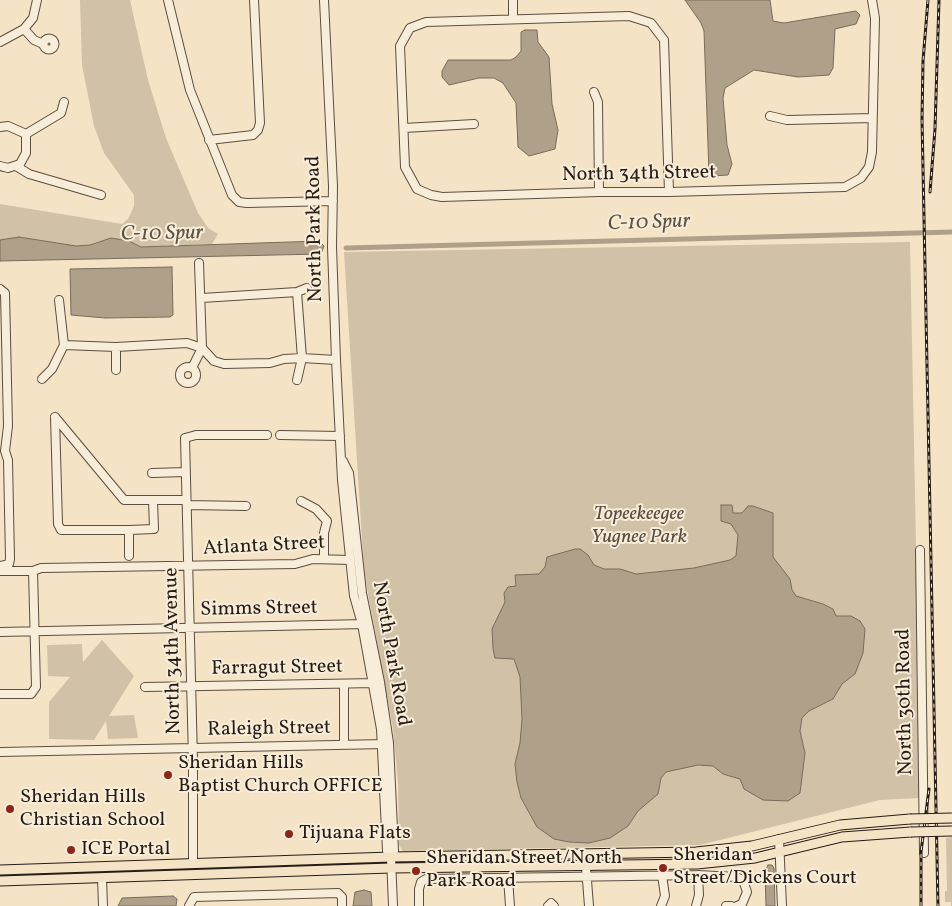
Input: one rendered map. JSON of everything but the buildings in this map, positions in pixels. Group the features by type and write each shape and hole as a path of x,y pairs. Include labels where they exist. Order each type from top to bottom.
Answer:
{"main road":[{"path":"0,870 729,850 840,825 910,819 952,818"},
{"path":"0,881 391,868 585,866 730,861 842,837 952,831"},
{"path":"182,876 193,864"},
{"path":"45,880 46,868"}],"street":[{"path":"0,42 24,29 34,18 37,0"},
{"path":"168,0 190,90 232,196 238,202 333,201"},
{"path":"210,140 253,135 258,130 260,123 254,0"},
{"name":"North Park Road","path":"324,0 333,201 332,247 341,458 354,596 365,624 380,682 386,744 387,851 391,858 393,906"},
{"path":"513,0 514,19"},
{"path":"770,116 787,120 872,118 874,18 872,0"},
{"path":"474,124 404,128 400,46 410,28 426,22 629,16 651,23 664,40 669,192"},
{"path":"24,29 34,40 43,44"},
{"path":"594,92 598,102 599,192"},
{"path":"26,134 61,113 64,102"},
{"name":"North 34th Street","path":"404,128 405,167 417,189 442,197 845,187 860,178 869,166 872,118"},
{"path":"0,128 8,126 26,134"},
{"path":"16,166 20,164 26,153 26,134"},
{"path":"0,166 16,166 29,174 101,195"},
{"path":"192,368 202,348 202,298 199,263"},
{"path":"202,298 297,292 307,288"},
{"path":"0,566 9,564 8,460 3,451 2,289"},
{"path":"297,292 302,358 297,380"},
{"path":"42,379 52,369 64,345 60,300"},
{"path":"64,345 116,347 187,343 202,348 214,362 224,364 270,363 284,359 302,358 336,360"},
{"path":"116,347 116,370"},
{"path":"153,500 154,529 61,530 58,524 55,417 124,500 153,500 246,506"},
{"name":"North 34th Avenue","path":"193,864 193,748 185,438 196,435 267,435"},
{"path":"280,436 340,436"},
{"name":"North Park Road","path":"341,458 349,473 371,683 386,744"},
{"path":"152,473 185,472"},
{"path":"301,501 316,509 327,521 324,533 324,559"},
{"path":"129,530 129,556"},
{"name":"North 30th Road","path":"920,550 924,853"},
{"name":"Atlanta Street","path":"0,571 33,571 41,568 295,564 313,559 350,560"},
{"path":"0,694 35,692 33,571"},
{"name":"Simms Street","path":"0,632 365,624"},
{"name":"Farragut Street","path":"145,687 380,682"},
{"path":"344,684 344,744"},
{"name":"Raleigh Street","path":"0,752 386,744"},
{"path":"779,840 782,906"},
{"path":"585,854 585,877 589,906"},
{"path":"696,906 699,895 698,875"},
{"path":"419,906 419,889 421,882 426,880 698,875 736,876 744,880 747,892 742,904 736,906"},
{"path":"661,906 665,896 662,876"},
{"path":"102,878 103,906"},
{"path":"508,878 510,906"},
{"path":"189,906 194,897 274,897 338,893 342,897 342,906"},
{"path":"548,906 551,904 554,906"},
{"path":"726,906 731,906"}],"green space":[{"path":"80,0 130,0 148,80 166,138 198,213 208,228 218,234 212,244 141,247 129,241 100,241 90,245 76,246 19,237 0,240 0,204 122,224 128,219 134,206 134,195 104,153 94,126 82,65"},
{"name":"Topeekeegee Yugnee Park","path":"910,242 921,798 880,800 700,845 403,851 399,845 398,783 393,729 364,572 344,252"},
{"path":"102,640 134,676 109,716 134,715 138,738 108,739 106,721 94,740 49,739 49,702 70,677 48,676 47,645 82,644 83,662"},
{"path":"952,837 951,906 951,902 945,902 945,891 947,891 946,838"}],"shaded area":[{"path":"685,0 770,0 773,21 784,23 856,11 860,15 856,24 835,29 833,68 829,75 798,77 754,70 725,88 723,98 727,145 732,164 728,175 712,176 709,174 704,31 701,23"},
{"path":"537,30 538,42 549,57 552,104 558,130 555,149 529,156 518,147 516,103 503,83 494,78 479,78 449,85 442,77 442,71 448,60 511,60 521,51 521,32"},
{"path":"19,237 76,246 90,245 111,238 129,241 141,247 319,241 324,246 321,254 0,261 0,240"},
{"path":"172,267 173,315 170,317 105,318 71,315 70,269"},
{"path":"721,505 732,505 733,513 742,513 748,506 753,506 773,513 773,557 790,579 792,590 796,596 833,609 836,616 851,616 860,621 865,629 863,653 855,674 842,684 833,699 809,711 802,718 800,731 805,753 800,793 788,801 763,800 744,789 740,779 723,774 713,766 698,765 666,772 661,778 658,794 638,811 628,826 610,838 589,843 554,839 537,827 521,798 517,782 515,764 520,743 522,719 520,677 514,659 495,658 493,649 492,629 505,602 504,593 508,587 516,586 515,575 539,574 545,567 547,557 575,549 580,549 588,555 594,565 604,569 620,569 636,574 694,568 730,560 736,556 738,535 731,524 721,521"},
{"path":"768,865 772,865 774,868 775,906 766,906 765,871"},
{"path":"364,890 371,892 372,906 353,906 355,892"},
{"path":"173,896 177,899 176,906 118,906 122,898"}],"waterway":[{"name":"C-10 Spur","path":"346,248 952,232"}],"railway":[{"path":"928,0 923,61 922,119 938,906"},
{"path":"930,192 935,129 939,0"},
{"path":"921,906 921,852 929,789"}],"place":[{"name":"Sheridan Hills Baptist Church OFFICE","path":"168,775"},
{"name":"Sheridan Hills Christian School","path":"10,809"},
{"name":"Tijuana Flats","path":"289,834"},
{"name":"ICE Portal","path":"71,850"},
{"name":"Sheridan Street/Dickens Court","path":"663,868"},
{"name":"Sheridan Street/North Park Road","path":"416,871"}]}
